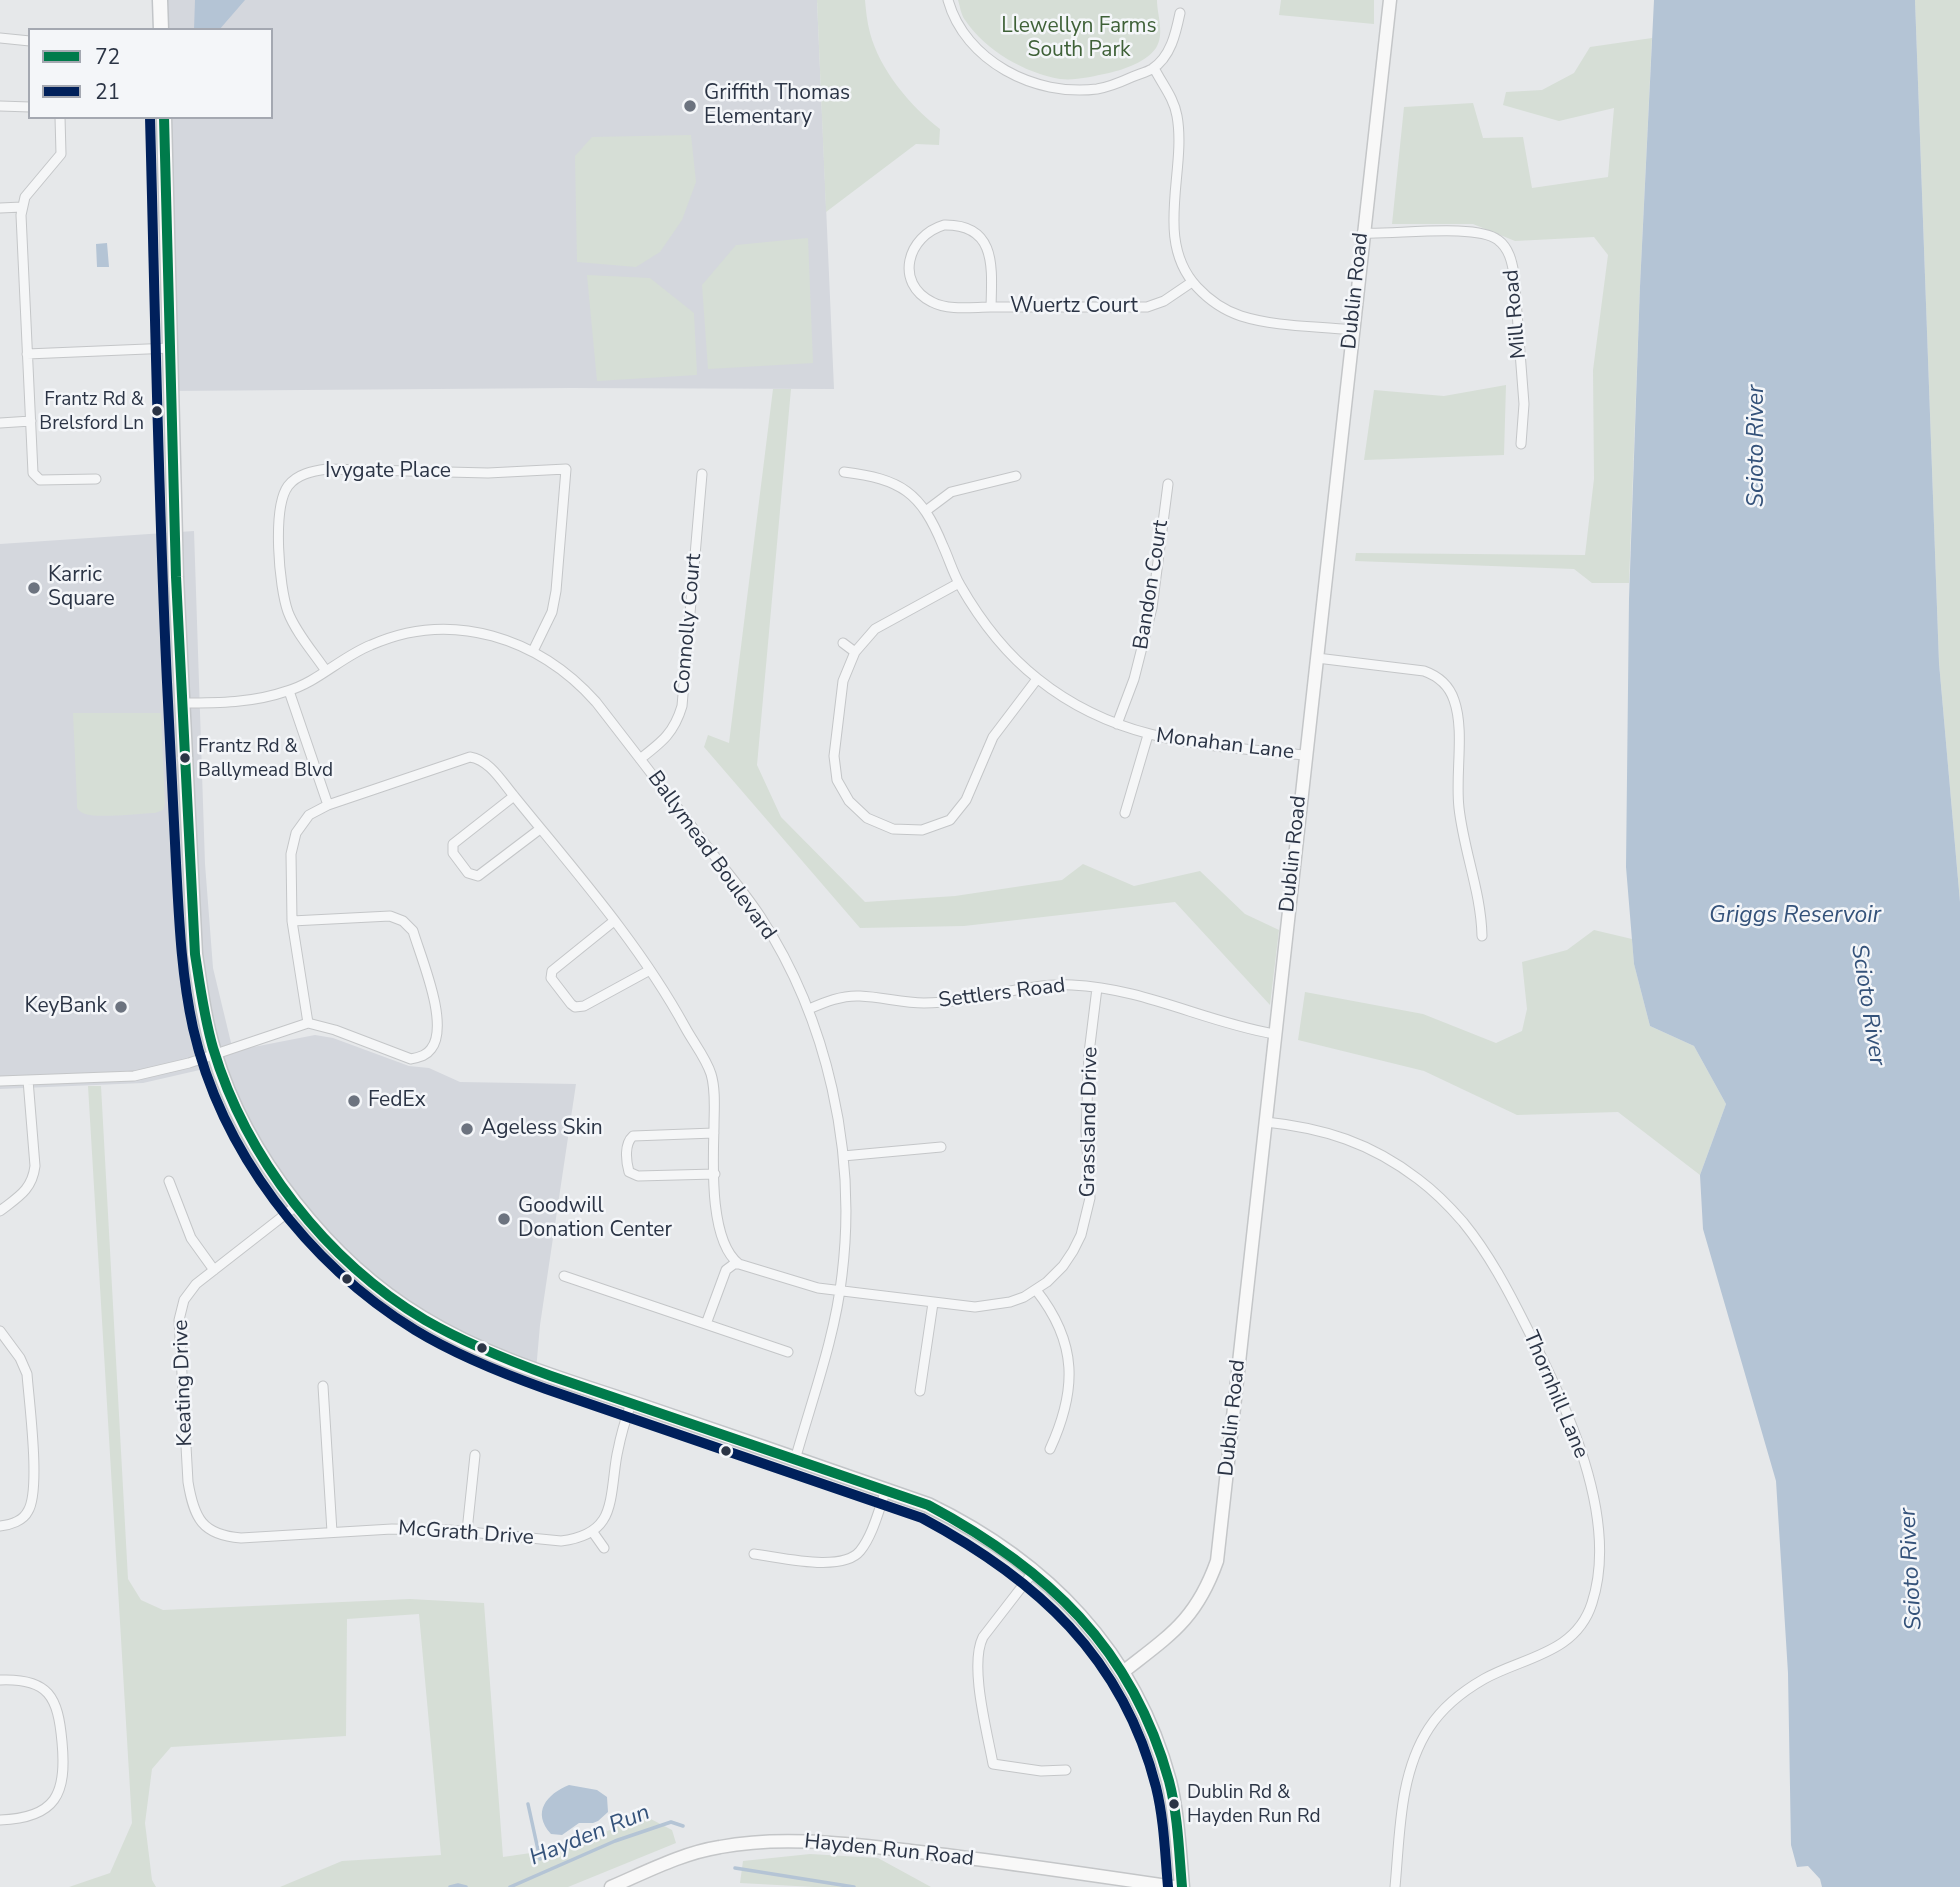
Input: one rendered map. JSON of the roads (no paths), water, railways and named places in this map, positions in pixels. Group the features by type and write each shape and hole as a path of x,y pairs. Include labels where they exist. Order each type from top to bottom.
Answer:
{"main road":[{"path":"160,0 161,28"},
{"name":"Dublin Road","path":"1123,1672 1187,1619 1209,1583 1217,1561 1362,233 1390,0"},
{"path":"164,119 176,577 195,954 214,1054 251,1138 296,1206 355,1267 420,1317 528,1369 928,1505 964,1522 1034,1571 1093,1629 1123,1672 1155,1739 1170,1783 1182,1887"},
{"name":"Hayden Run Road","path":"611,1887 671,1862 718,1847 798,1841 956,1856 1174,1887"}],"street":[{"path":"947,0 957,24 984,56 1006,71 1060,88 1099,89 1154,68 1174,40 1180,13"},
{"path":"0,38 28,41"},
{"path":"1154,68 1174,104 1177,117 1180,150 1174,231 1182,265 1192,282 1222,308 1240,315 1261,321 1352,330"},
{"path":"0,106 28,107"},
{"path":"60,119 61,154 30,189 22,207 33,473 36,479 96,479"},
{"path":"0,208 22,207"},
{"name":"Wuertz Court","path":"991,307 992,266 983,239 956,225 944,225 924,234 917,242 909,263 914,284 920,293 939,305 991,307 1147,307 1164,301 1192,282"},
{"name":"Mill Road","path":"1362,233 1471,231 1490,235 1505,247 1513,263 1515,287 1524,404 1521,444"},
{"path":"27,354 171,348"},
{"path":"0,423 31,421"},
{"name":"Ivygate Place","path":"326,671 288,614 280,580 280,505 289,484 307,472 327,469 488,473 566,469 556,591 552,612 533,651"},
{"name":"Monahan Lane","path":"844,472 873,475 890,481 916,498 927,510 958,583 983,622 1010,654 1037,679 1086,710 1148,735 1185,742 1305,755"},
{"name":"Connolly Court","path":"640,759 667,737 677,723 681,706 702,474"},
{"path":"927,510 951,492 1016,476"},
{"name":"Bandon Court","path":"1117,724 1134,679 1152,608 1168,484"},
{"path":"958,583 875,629 855,652 843,681 839,703 835,767 842,790 856,810 874,822 893,829 922,830 950,820 960,810 993,737 1037,679"},
{"name":"Ballymead Boulevard","path":"182,703 231,702 289,691 373,643 430,630 475,632 501,638 533,651 579,683 760,916 809,1009 823,1052 843,1156 845,1237 839,1292 818,1381 795,1460"},
{"path":"843,643 855,652"},
{"path":"1317,658 1424,671 1439,678 1449,690 1455,701 1458,728 1460,816 1482,911 1482,936"},
{"path":"289,691 328,804"},
{"path":"1125,813 1148,735"},
{"path":"308,1023 292,920 291,854 296,832 309,815 328,804 471,757 479,759 498,776 614,921 668,997 711,1074 716,1214 725,1248 730,1258 739,1264"},
{"path":"514,796 453,844 453,853 468,873 478,876 541,829"},
{"path":"0,1081 134,1076 190,1063 308,1023 335,1030 411,1059 424,1056 433,1048 439,1014 412,931 403,920 390,916 292,920"},
{"path":"614,921 552,971 551,978 570,1004 575,1007 584,1006 650,970"},
{"name":"Settlers Road","path":"809,1009 846,996 922,1003 957,1001 1044,986 1097,988 1143,996 1223,1023 1274,1034"},
{"name":"Grassland Drive","path":"739,1264 780,1278 839,1292 975,1307 994,1306 1024,1297 1036,1290 1063,1266 1073,1251 1081,1235 1088,1207 1090,1177 1086,1131 1089,1053 1097,988"},
{"path":"0,1211 26,1192 33,1180 36,1166 27,1080"},
{"name":"Thornhill Lane","path":"1266,1122 1321,1130 1372,1150 1419,1180 1462,1221 1500,1275 1548,1369 1578,1443 1592,1490 1599,1550 1598,1579 1592,1606 1577,1629 1555,1649 1484,1679 1439,1714 1428,1730 1408,1777 1395,1887"},
{"path":"714,1133 633,1136 627,1143 627,1157 629,1172 633,1175 715,1174"},
{"path":"843,1156 941,1147"},
{"path":"169,1181 191,1238 214,1270"},
{"name":"Keating Drive","path":"204,1527 192,1506 188,1482 179,1320 184,1300 196,1284 296,1206"},
{"path":"706,1324 726,1270 739,1264"},
{"path":"564,1276 788,1352"},
{"path":"1036,1290 1055,1316 1064,1336 1068,1360 1068,1391 1063,1420 1049,1449"},
{"path":"920,1391 933,1303"},
{"path":"0,1331 20,1358 27,1374 34,1493 27,1515 0,1526"},
{"path":"323,1386 332,1532"},
{"path":"604,1548 592,1531 604,1519 609,1503 617,1451 631,1403"},
{"path":"467,1531 475,1455"},
{"path":"754,1554 829,1563 850,1559 865,1543 886,1490"},
{"name":"McGrath Drive","path":"204,1527 221,1537 241,1538 392,1529 467,1531 561,1541 577,1539 592,1531"},
{"path":"1034,1571 983,1637 978,1646 977,1665 993,1764 1041,1771 1066,1770"},
{"path":"0,1680 32,1682 45,1690 54,1701 60,1713 65,1768 58,1794 43,1811 23,1819 0,1820"}],"water":[{"path":"195,0 245,0 221,28 194,28"},
{"name":"Griggs Reservoir","path":"1654,0 1915,0 1939,663 1960,902 1960,1887 1822,1887 1820,1879 1808,1866 1797,1867 1791,1845 1788,1673 1776,1481 1703,1229 1700,1175 1726,1104 1694,1046 1650,1026 1634,964 1626,867 1629,599"},
{"path":"107,243 109,267 97,267 96,244"},
{"path":"569,1785 597,1790 607,1797 608,1812 598,1821 579,1823 562,1835 551,1834 542,1818 544,1805 554,1793"}],"waterway":[{"path":"528,1804 540,1859"},
{"name":"Hayden Run","path":"510,1887 615,1841 671,1822 683,1826"},
{"name":"Hayden Run","path":"735,1868 854,1887"},
{"name":"Hayden Run","path":"450,1887 466,1887"}],"place":[{"name":"Griffith Thomas Elementary","path":"690,106"},
{"name":"Frantz Rd & Brelsford Ln","path":"157,411"},
{"name":"Karric Square","path":"34,588"},
{"name":"Frantz Rd & Ballymead Blvd","path":"185,758"},
{"name":"KeyBank","path":"121,1007"},
{"name":"FedEx","path":"354,1101"},
{"name":"Ageless Skin","path":"467,1129"},
{"name":"Goodwill Donation Center","path":"504,1219"},
{"name":"Dublin Rd & Hayden Run Rd","path":"1174,1804"}],"park label":[{"name":"Llewellyn Farms South Park","path":"1079,39"}],"water label":[{"name":"Scioto River","path":"1757,446"},
{"name":"Scioto River","path":"1867,1005"},
{"name":"Scioto River","path":"1912,1569"}]}
